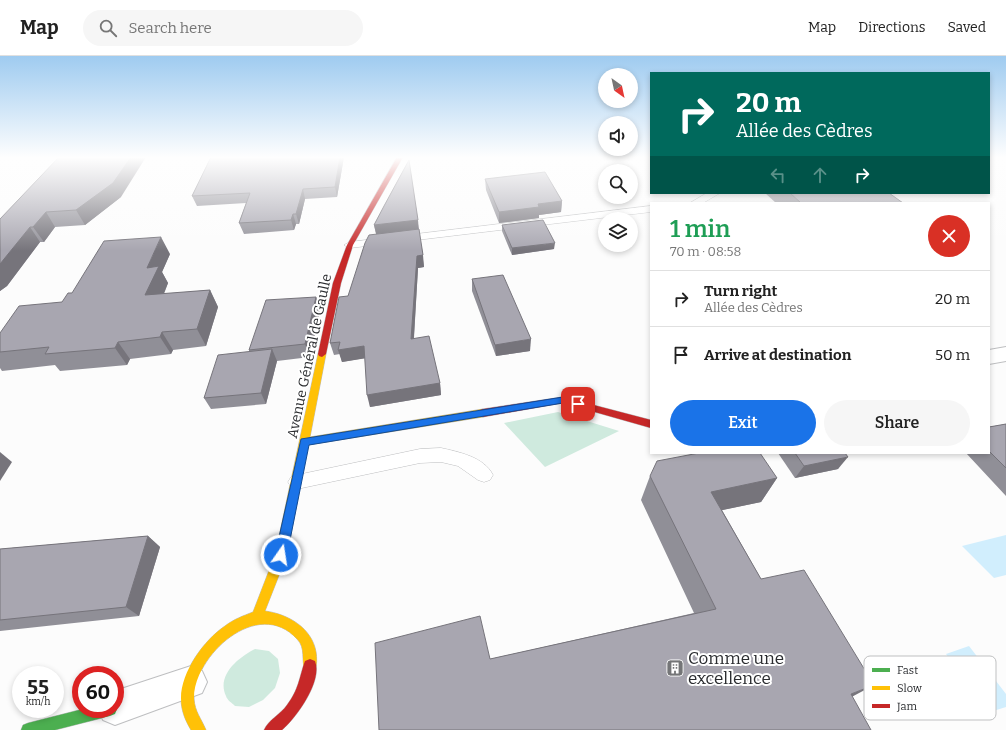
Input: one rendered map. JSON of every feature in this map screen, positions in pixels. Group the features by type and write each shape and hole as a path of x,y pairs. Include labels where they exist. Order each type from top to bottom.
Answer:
{"main road":[{"name":"Avenue Général de Gaulle","path":"256,617 281,555 298,482 337,283 350,246 382,188"},
{"path":"305,442 563,400 650,424"},
{"path":"200,730 190,712 188,692 194,671 205,652 220,636 237,624 256,617 275,617 290,622 302,634 309,650 310,669 304,690 292,711 271,730"},
{"path":"28,730 75,718"}],"street":[{"path":"990,357 1006,354"},
{"path":"124,705 191,682"}],"lane":[{"path":"697,202 713,194"},
{"path":"350,246 650,209"},
{"path":"298,482 427,455 441,455 463,460 484,475"}],"green space":[{"path":"558,412 619,431 545,467 504,423"},
{"path":"255,649 269,651 278,659 280,673 275,688 263,700 249,707 235,706 228,700 224,688 224,681 227,674 236,662"}],"water":[{"path":"1006,535 1006,575 994,578 962,546"},
{"path":"969,646 977,656 948,656 946,654"},
{"path":"996,681 1006,694 1006,707 996,710"}],"building":[{"path":"29,188 106,188 76,210 46,212 33,227 30,227 0,264 0,219"},
{"path":"196,188 312,188 303,189 296,214 293,214 291,220 239,223 250,193 192,196"},
{"path":"394,188 413,188 418,220 374,225"},
{"path":"489,188 555,188 562,201 538,204 539,207 499,212"},
{"path":"791,194 890,194 902,202 800,202"},
{"path":"543,220 555,243 512,248 502,225"},
{"path":"419,229 423,255 417,256 411,339 429,336 440,383 367,395 364,346 338,350 340,342 330,343 339,297 348,296 369,235"},
{"path":"161,237 147,268 159,266 145,295 210,290 197,329 162,332 160,337 118,342 115,348 45,354 49,347 0,352 0,333 19,306 62,302 68,293 72,293 104,241"},
{"path":"503,275 531,339 495,345 472,279"},
{"path":"316,297 305,344 249,350 266,300"},
{"path":"272,349 261,393 204,398 218,355"},
{"path":"1006,424 1006,468 990,452 990,427"},
{"name":"Comme une excellence","path":"694,454 761,454 777,478 711,492 761,579 804,570 864,669 864,689 851,694 864,720 871,730 379,730 375,643 480,616 490,659 716,609 650,476 657,461"},
{"path":"796,454 846,454 848,457 804,466"},
{"path":"148,536 126,607 0,620 0,549"}],"traffic: fast":[{"path":"28,730 75,718"}],"traffic: slow":[{"path":"257,617 281,555 322,354"},
{"path":"305,442 483,413"},
{"path":"199,730 189,711 188,697 190,683 196,668 216,641 241,623 254,618 264,617 278,620 297,630 305,638 309,648 310,666"}],"traffic: jam":[{"path":"322,354 337,283 350,245 382,188"},
{"path":"483,413 563,400 650,424"},
{"path":"271,730 286,718 302,694 306,685 310,666"}],"place":[{"name":"Comme une excellence","path":"675,668"}],"route":[{"path":"281,555 298,482 305,442 563,400 578,404"}]}
